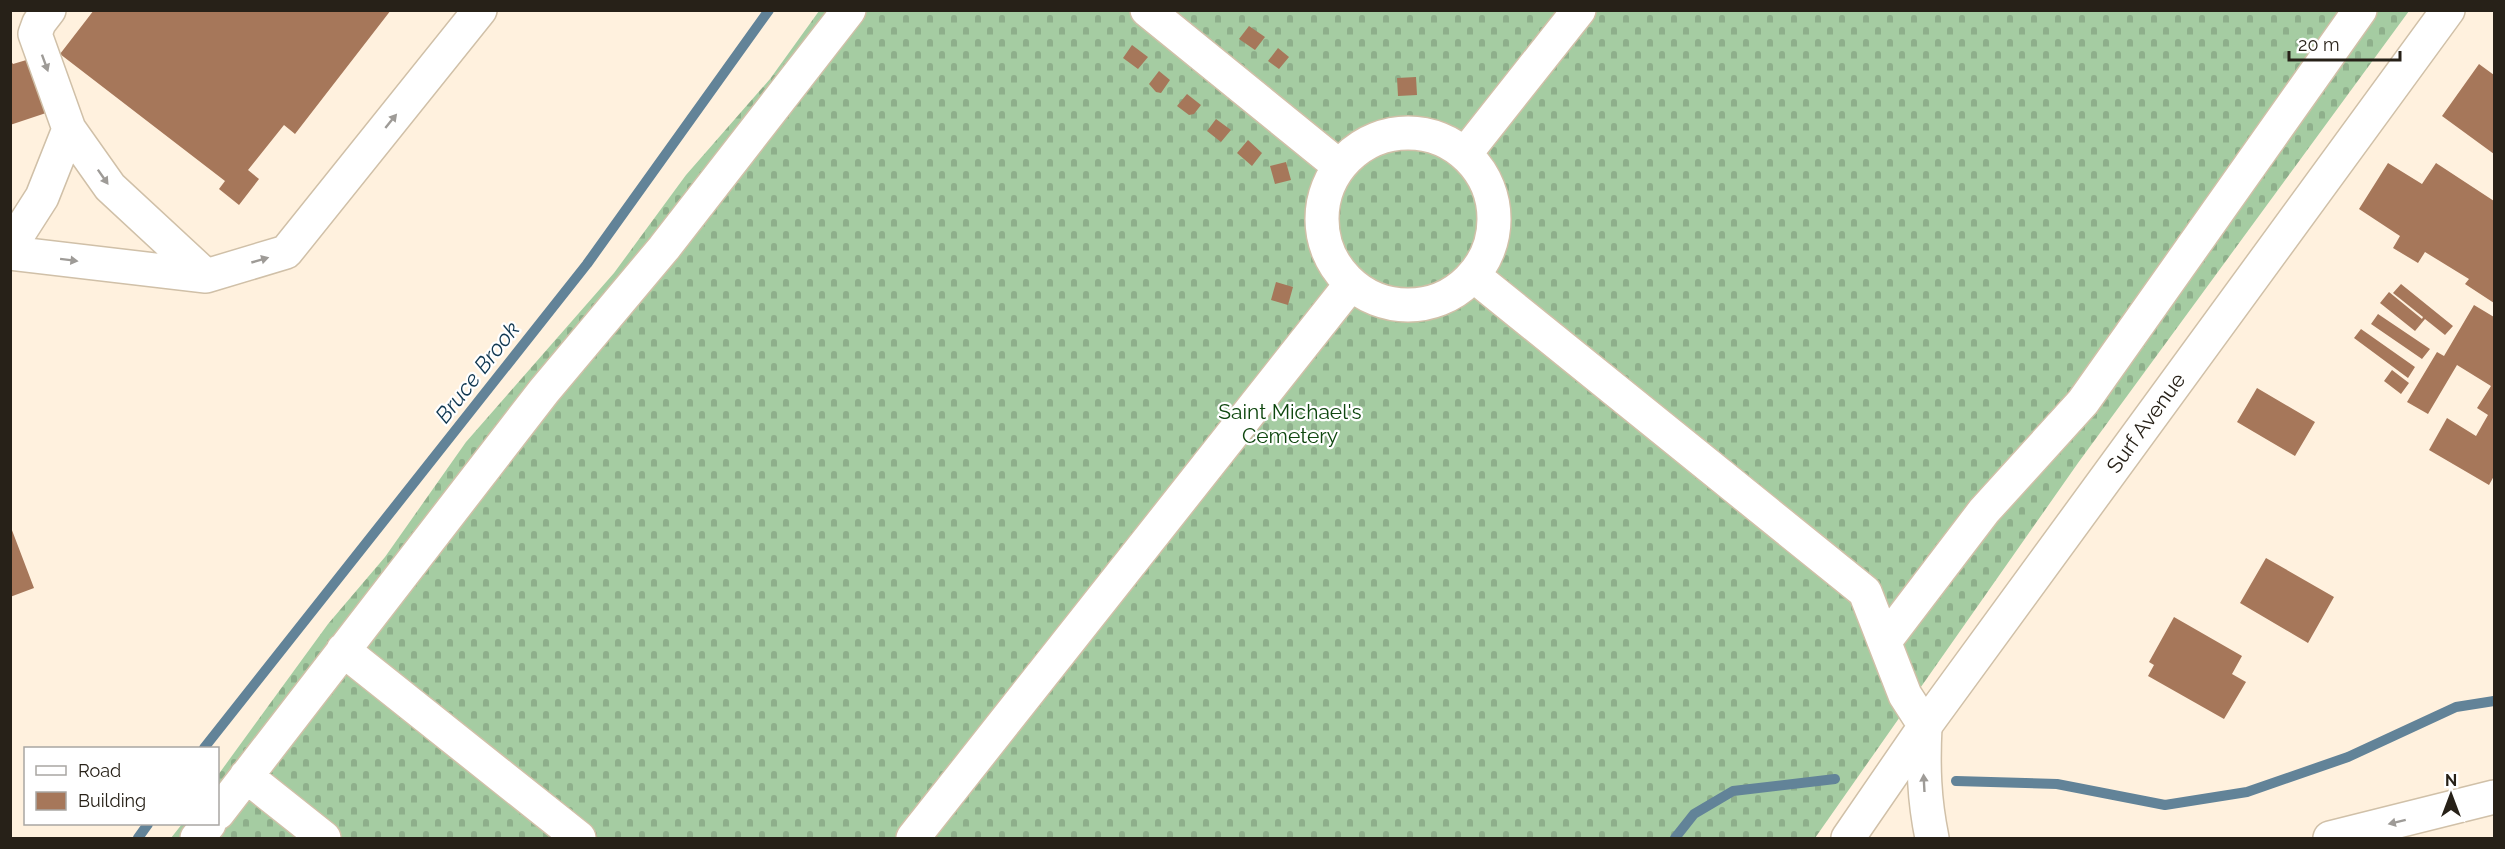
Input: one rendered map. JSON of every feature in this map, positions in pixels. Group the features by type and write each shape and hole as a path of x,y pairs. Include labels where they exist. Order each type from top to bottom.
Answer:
{"main road":[{"path":"50,10 39,23 35,34 69,129 110,187 206,276"},
{"path":"10,253 206,276 286,252 480,10"},
{"path":"219,812 544,391 664,248 849,10"},
{"path":"1147,10 1339,166"},
{"path":"1465,154 1579,10"},
{"path":"1885,641 1984,511 2083,402 2360,10"},
{"name":"Surf Avenue","path":"1848,838 1925,726 2448,10"},
{"path":"10,247 42,196 69,129"},
{"path":"1414,132 1441,138 1465,154 1483,174 1493,200 1494,227 1488,252 1474,276 1453,293 1427,303 1400,305 1374,298 1351,284 1334,264 1324,240 1321,214 1326,189 1339,166 1359,147 1385,135 1414,132"},
{"path":"1474,276 1865,591 1905,695 1925,726 1923,765 1925,804 1932,838"},
{"path":"914,838 1351,284"},
{"path":"343,651 579,838"},
{"path":"246,776 324,838"},
{"path":"2330,838 2494,797"},
{"path":"197,838 208,825"}],"green space":[{"name":"Saint Michael's Cemetery","path":"819,11 2409,11 2078,463 1815,838 171,838 181,825 219,825 219,774 328,624 385,557 466,442 614,273 686,175 770,79"}],"building":[{"path":"94,10 391,10 295,134 284,125 248,170 259,179 239,205 219,189 225,181 60,54"},
{"path":"1249,26 1265,37 1255,50 1239,39"},
{"path":"1132,45 1148,57 1138,69 1123,58"},
{"path":"1278,48 1289,57 1279,69 1268,61"},
{"path":"33,58 52,111 10,125 10,60 13,64"},
{"path":"2479,64 2494,75 2494,154 2442,116"},
{"path":"1159,71 1170,80 1161,93 1156,92 1149,84"},
{"path":"1416,77 1417,95 1398,96 1397,78"},
{"path":"1187,94 1201,105 1194,114 1189,115 1177,106"},
{"path":"1216,119 1231,130 1221,142 1207,131"},
{"path":"1248,140 1262,153 1252,166 1237,153"},
{"path":"1286,162 1291,180 1275,184 1270,166"},
{"path":"2388,163 2422,184 2436,163 2494,201 2494,303 2465,284 2469,279 2425,252 2418,263 2393,248 2400,236 2359,209"},
{"path":"1276,282 1293,287 1288,305 1271,300"},
{"path":"2401,284 2453,326 2445,335 2425,319 2415,331 2380,303 2389,292 2422,319 2423,317 2393,293"},
{"path":"2474,305 2494,317 2494,476 2489,485 2429,450 2447,418 2476,436 2488,415 2477,408 2491,386 2457,365 2428,414 2407,402 2437,352 2444,356"},
{"path":"2378,314 2430,349 2422,359 2371,324"},
{"path":"2361,329 2415,367 2408,378 2354,338"},
{"path":"2392,370 2409,383 2401,394 2384,381"},
{"path":"2257,388 2315,422 2295,456 2237,422"},
{"path":"10,525 34,588 10,597"},
{"path":"2266,558 2334,597 2308,643 2240,603"},
{"path":"2174,617 2242,656 2232,674 2246,682 2224,719 2148,676 2154,665 2149,662"}],"waterway":[{"name":"Bruce Brook","path":"205,747 587,264 769,10"},
{"path":"1956,781 2057,784 2165,805 2247,792 2348,757 2456,707 2494,701"},
{"path":"1675,838 1694,814 1733,791 1835,779"},
{"name":"Bruce Brook","path":"138,838 147,825"}]}
